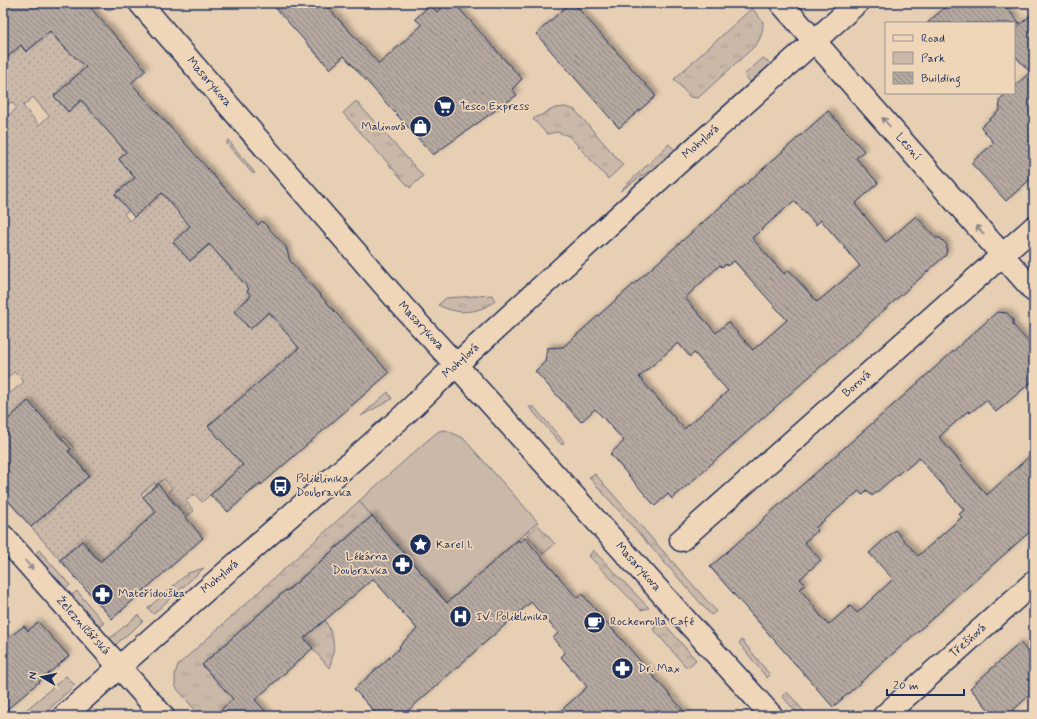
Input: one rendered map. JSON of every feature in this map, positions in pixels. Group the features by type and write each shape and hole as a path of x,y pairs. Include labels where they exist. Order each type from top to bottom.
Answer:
{"street":[{"name":"Masarykova","path":"140,3 404,308 772,716"},
{"name":"Lesní","path":"781,3 1034,291"},
{"name":"Mohylová","path":"64,716 404,415 456,365 622,213 857,3"},
{"name":"Borová","path":"681,540 1034,227"},
{"name":"Železničářská","path":"3,536 163,716"},
{"name":"Třešňová","path":"884,716 1034,582"}],"green space":[{"path":"100,3 118,3 110,10 106,9"},
{"path":"752,8 763,22 763,28 756,45 698,98 690,97 674,79"},
{"path":"41,22 64,48 93,61 70,81 56,98 68,112 90,93 103,119 100,122 103,126 106,123 127,152 119,160 132,175 153,175 167,199 191,226 173,242 190,261 214,241 217,253 226,263 253,285 247,291 251,296 234,311 250,329 269,312 275,320 279,317 329,369 232,407 231,406 208,426 261,485 246,495 230,477 202,502 194,494 186,501 194,511 185,518 165,495 172,488 164,479 156,485 154,483 141,494 146,500 152,495 166,511 143,524 127,538 131,542 100,562 82,541 60,560 31,527 89,476 82,467 50,495 42,475 73,447 64,436 54,444 15,421 11,417 3,424 3,399 24,382 14,372 3,382 3,120 17,108 11,102 3,109 3,61 14,51 18,42 26,52 36,44","holes":["33,97 49,116 39,125 23,106","130,182 138,192 124,205 115,194","135,205 141,211 129,221 124,214"]},
{"path":"763,58 773,65 753,85 744,75"},
{"path":"356,101 423,176 410,188 343,113"},
{"path":"566,107 575,110 623,165 608,179 569,136 557,132 547,134 533,119 555,108"},
{"path":"228,140 255,173 253,174 227,144"},
{"path":"669,144 677,152 620,191"},
{"path":"492,295 495,301 482,309 475,311 460,312 438,305 446,298"},
{"path":"388,392 392,399 361,416"},
{"path":"529,407 534,407 564,442 562,445"},
{"path":"446,430 463,438 538,522 447,603 359,501 429,439 439,431"},
{"path":"595,474 716,611 711,615 589,477"},
{"path":"359,501 372,516 202,665 233,699 231,716 200,716 175,686 175,673 178,665"},
{"path":"538,525 555,544 543,554 527,535"},
{"path":"39,550 70,585 63,591 33,556"},
{"path":"593,550 649,608 641,610 589,556"},
{"path":"204,568 153,614 148,608 188,573"},
{"path":"77,591 104,623 93,632 70,596"},
{"path":"138,615 143,621 114,646 102,645"},
{"path":"325,620 333,638 333,655 329,668 304,638"},
{"path":"662,621 696,660 687,668 653,629"},
{"path":"742,640 770,675 767,678 739,643"},
{"path":"66,676 75,685 42,716 19,716"},
{"path":"787,692 808,716 800,716 782,696"}],"building":[{"path":"3,3 86,3 146,70 131,83 258,225 262,221 286,247 290,261 389,373 228,512 210,495 243,465 208,426 299,348 269,312 250,329 234,311 251,296 247,291 249,289 209,244 190,261 173,242 190,226 162,193 134,217 115,194 135,178 119,159 126,152 81,100 68,112 54,96 86,67 64,47 50,31 26,52 21,45 3,61"},
{"path":"271,3 324,3 379,64 422,25 415,19 430,5 437,12 447,3 454,3 522,79 512,89 517,95 433,155 344,56 330,69"},
{"path":"570,3 573,3 656,96 619,128 536,34"},
{"path":"950,3 1002,3 1020,23 1015,22 928,22"},
{"path":"1034,12 1034,176 1006,201 971,163 994,143 981,127 1000,110 999,100 1006,94 1015,94 1015,86 1030,72 1015,56 1015,29"},
{"path":"828,111 864,151 856,158 878,183 855,204 886,242 916,216 936,238 940,238 947,245 946,255 672,499 668,494 655,506 610,454 624,441 595,409 581,422 535,371 545,362 547,348 563,347","holes":["794,201 816,225 821,220 860,266 817,302 789,270 784,274 752,238","734,261 787,320 753,350 728,322 716,333 685,298 720,265 722,267 726,264 727,266","678,343 690,357 694,353 728,391 684,429 639,377"]},
{"path":"997,312 1007,313 1013,320 1013,325 1034,348 1034,380 996,412 986,400 970,413 968,411 939,437 987,495 1034,452 1034,528 833,707 710,567","holes":["919,458 964,510 959,514 962,517 918,556 895,530 869,553 893,579 857,613 850,606 828,625 800,589 805,585 800,579 821,560 804,542 818,531 815,528 859,491 862,495 867,490 872,496"]},
{"path":"28,401 71,449 68,451 89,476 31,527 3,495 3,424"},
{"path":"158,484 203,538 112,619 60,560 82,541 100,562 156,512 143,497"},
{"name":"IV. Poliklinika","path":"372,516 447,603 518,540 520,542 525,538 577,598 582,594 688,716 555,716 587,687 561,657 565,653 553,638 558,633 531,602 402,716 378,716 354,689 400,648 399,646 417,629 373,579 304,638 313,648 255,700 270,716 214,716 233,699 202,665"},
{"path":"38,622 69,656 3,713 3,642 24,626 28,631"},
{"path":"1020,643 1034,659 1034,691 1007,716 994,716 970,688"}],"place":[{"name":"Tesco Express","path":"444,107"},
{"name":"Malinová","path":"421,127"},
{"name":"Poliklinika Doubravka","path":"280,486"},
{"name":"Karel I.","path":"421,545"},
{"name":"Lékárna Doubravka","path":"403,564"},
{"name":"Mateřídouška","path":"103,594"},
{"name":"IV. Poliklinika","path":"460,617"},
{"name":"Rockenrolla Café","path":"594,622"},
{"name":"Dr. Max","path":"623,669"}]}
